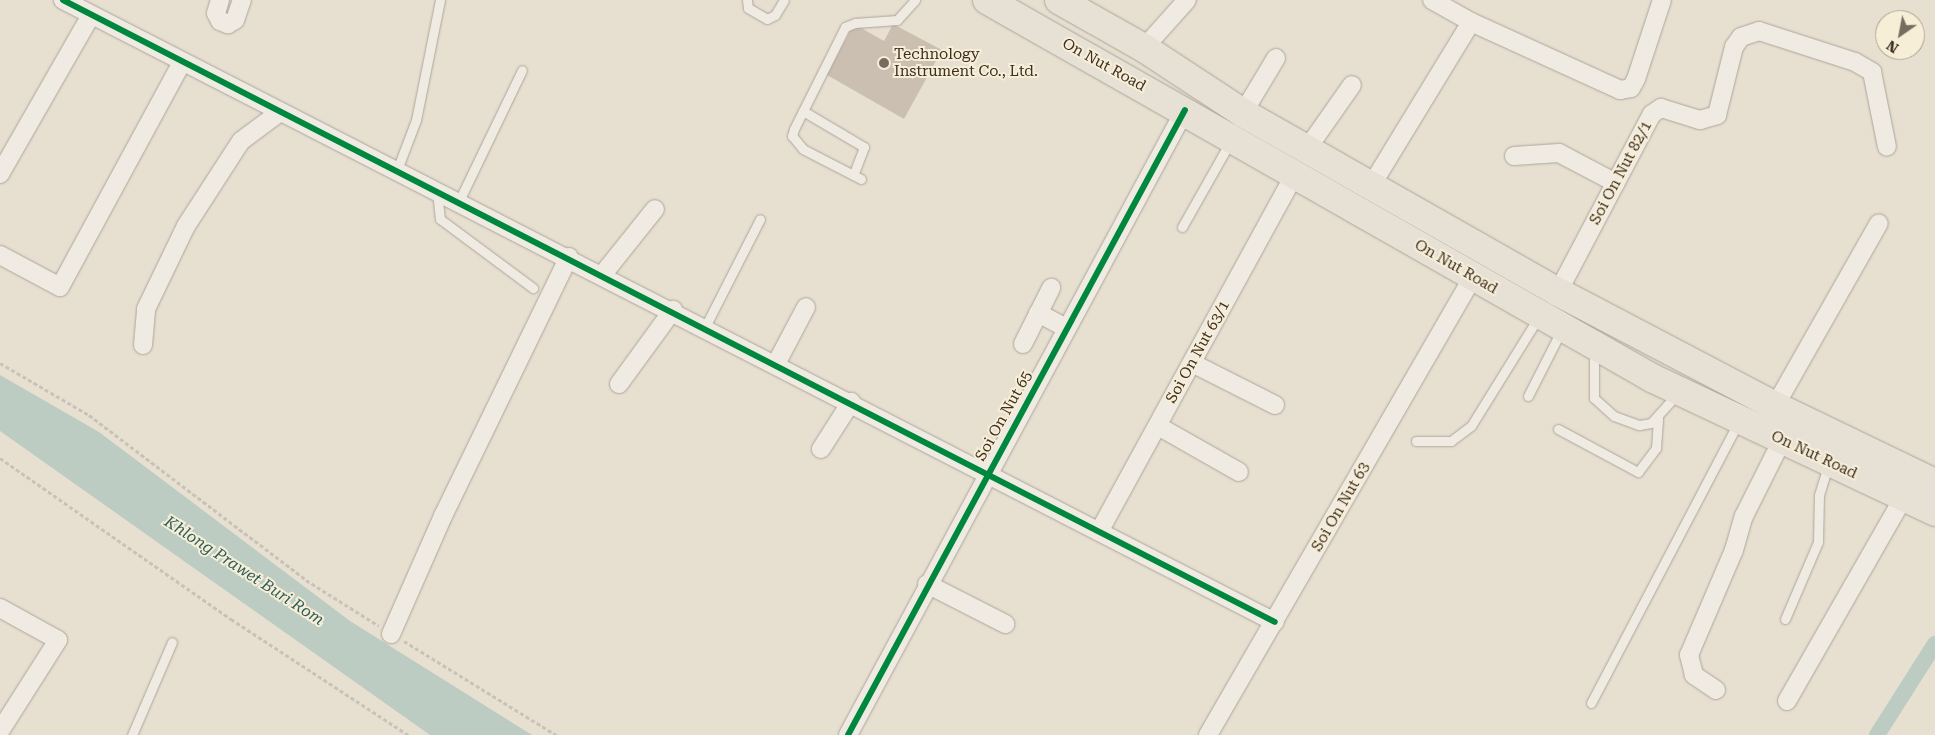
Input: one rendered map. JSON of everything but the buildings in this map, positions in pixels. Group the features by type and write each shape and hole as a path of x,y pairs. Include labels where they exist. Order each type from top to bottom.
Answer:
{"main road":[{"name":"On Nut Road","path":"987,0 1185,110 1551,322 1678,392 1935,512"},
{"name":"On Nut Road","path":"1075,4 1243,113 1558,292 1774,406 1935,482"},
{"path":"1185,110 1199,84"}],"street":[{"path":"63,0 280,112 569,256 1275,622"},
{"path":"220,0 216,13 220,21 228,24 235,20 242,0"},
{"path":"1144,48 1187,0"},
{"path":"1432,0 1471,22 1620,90 1631,88 1636,79 1662,0"},
{"path":"0,174 90,15"},
{"path":"1372,186 1471,22"},
{"name":"Soi On Nut 82/1","path":"1558,292 1652,114 1661,108 1700,120 1717,115 1734,47 1741,37 1759,31 1855,62 1872,72 1887,147"},
{"path":"1243,113 1276,58"},
{"path":"0,255 60,287 182,62"},
{"path":"1307,149 1352,85"},
{"name":"Soi On Nut 65","path":"848,735 987,472 1185,110"},
{"path":"143,345 146,309 186,226 241,141 280,112"},
{"path":"1514,156 1559,153 1616,183"},
{"name":"Soi On Nut 63/1","path":"1100,530 1295,174"},
{"path":"603,274 655,208"},
{"path":"1774,406 1880,224"},
{"path":"392,634 443,516 569,256"},
{"name":"Soi On Nut 63","path":"1208,735 1473,277"},
{"path":"1023,344 1051,288"},
{"path":"776,364 806,308"},
{"path":"619,384 673,310"},
{"path":"1038,313 1066,328"},
{"path":"1192,363 1275,406"},
{"path":"821,449 851,402"},
{"path":"1158,426 1238,472"},
{"path":"1716,690 1694,675 1689,655 1734,550 1744,516 1782,440"},
{"path":"1787,701 1904,498"},
{"path":"927,584 1005,624"},
{"path":"0,608 58,640 0,731"}],"lane":[{"path":"397,170 416,120 440,0"},
{"path":"747,0 748,8 767,19 775,15 784,0"},
{"path":"803,111 864,147 857,177 795,143 792,136 803,111 845,27 855,22 897,20 915,0"},
{"path":"459,202 522,70"},
{"path":"1182,227 1232,138"},
{"path":"438,191 440,219 533,288"},
{"path":"705,327 760,219"},
{"path":"1528,396 1551,322"},
{"path":"1416,441 1451,441 1471,426 1551,322"},
{"path":"1594,346 1592,381 1598,404 1639,426 1658,418 1678,392"},
{"path":"1558,429 1638,472 1656,448 1658,418"},
{"path":"1591,703 1739,421"},
{"path":"1784,619 1818,542 1819,495 1829,462"},
{"path":"132,735 172,642"}],"path":[{"path":"0,363 89,415 306,580 556,735"},
{"path":"0,458 224,614 408,735"}],"water":[{"name":"Khlong Prawet Buri Rom","path":"0,375 99,432 350,621 532,735 430,735 0,431"}],"waterway":[{"path":"1877,735 1935,644"}],"cycle path":[{"path":"63,0 1275,622"},
{"path":"848,735 1185,110"}],"place":[{"name":"Technology Instrument Co., Ltd.","path":"884,63"}]}
